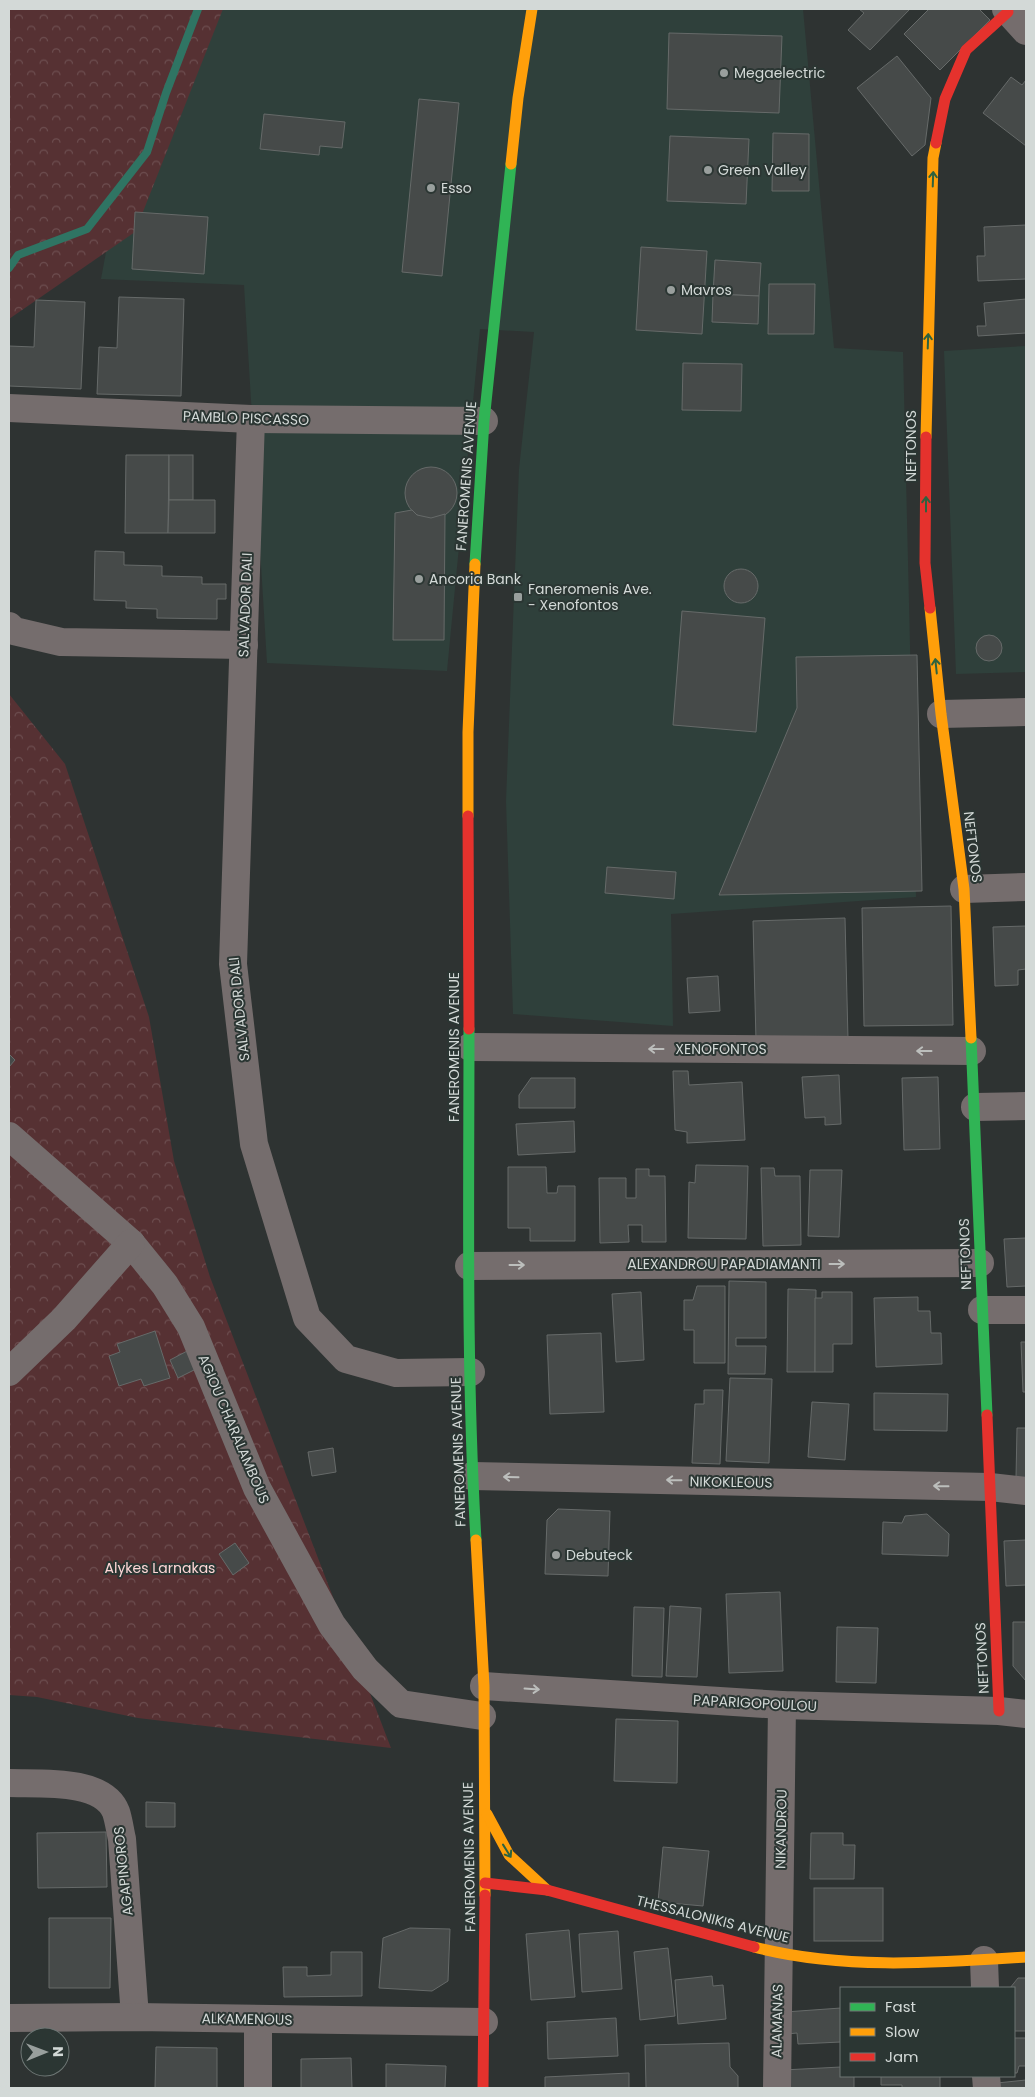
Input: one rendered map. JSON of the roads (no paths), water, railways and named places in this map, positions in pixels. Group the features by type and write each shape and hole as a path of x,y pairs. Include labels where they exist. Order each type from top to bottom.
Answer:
{"street":[{"name":"FANEROMENIS AVENUE","path":"483,2088 485,1883 482,1716 484,1686 472,1476 469,1266 468,732 479,483 484,421 518,98 532,9"},
{"name":"NEFTONOS","path":"1000,1711 964,889 940,714 925,563 926,392 933,158 945,99 966,50 1013,17"},
{"name":"PAMBLO PISCASSO","path":"9,408 251,419 484,421"},
{"name":"SALVADOR DALI","path":"251,419 233,964 254,1144 307,1318 346,1359 396,1373 471,1372"},
{"path":"9,626 14,631 61,642 244,645"},
{"path":"940,714 1026,712"},
{"path":"964,889 1026,887"},
{"name":"XENOFONTOS","path":"470,1047 972,1051"},
{"path":"975,1106 1026,1106"},
{"name":"AGIOU CHARALAMBOUS","path":"9,1136 131,1243 165,1285 191,1328 258,1488 332,1625 366,1669 401,1704 482,1716"},
{"path":"9,1372 64,1319 131,1243"},
{"name":"ALEXANDROU PAPADIAMANTI","path":"469,1266 980,1263"},
{"path":"982,1310 1026,1310"},
{"name":"NIKOKLEOUS","path":"472,1476 990,1487 1026,1491"},
{"name":"PAPARIGOPOULOU","path":"484,1686 782,1705 1000,1711 1026,1714"},
{"name":"NIKANDROU","path":"779,1953 782,1705"},
{"name":"AGAPINOROS","path":"9,1783 78,1786 102,1795 116,1811 122,1839 135,2017"},
{"path":"484,1808 509,1855 547,1890"},
{"name":"THESSALONIKIS AVENUE","path":"485,1883 547,1890 779,1953 860,1962 921,1964 1026,1956"},
{"name":"ALAMANAS","path":"777,2088 776,2022 779,1953"},
{"path":"984,1960 985,1987"},
{"name":"ALKAMENOUS","path":"9,2018 135,2017 484,2022"},
{"path":"258,2020 258,2088"}],"waterway":[{"path":"9,268 18,255 87,229 147,152 166,93 198,9"}],"place":[{"name":"Megaelectric","path":"724,73"},
{"name":"Green Valley","path":"708,170"},
{"name":"Esso","path":"431,188"},
{"name":"Mavros","path":"671,290"},
{"name":"Ancoria Bank","path":"419,579"},
{"name":"Faneromenis Ave. - Xenofontos","path":"518,597"},
{"name":"Debuteck","path":"556,1555"}],"park label":[{"name":"Alykes Larnakas","path":"160,1568"}]}
